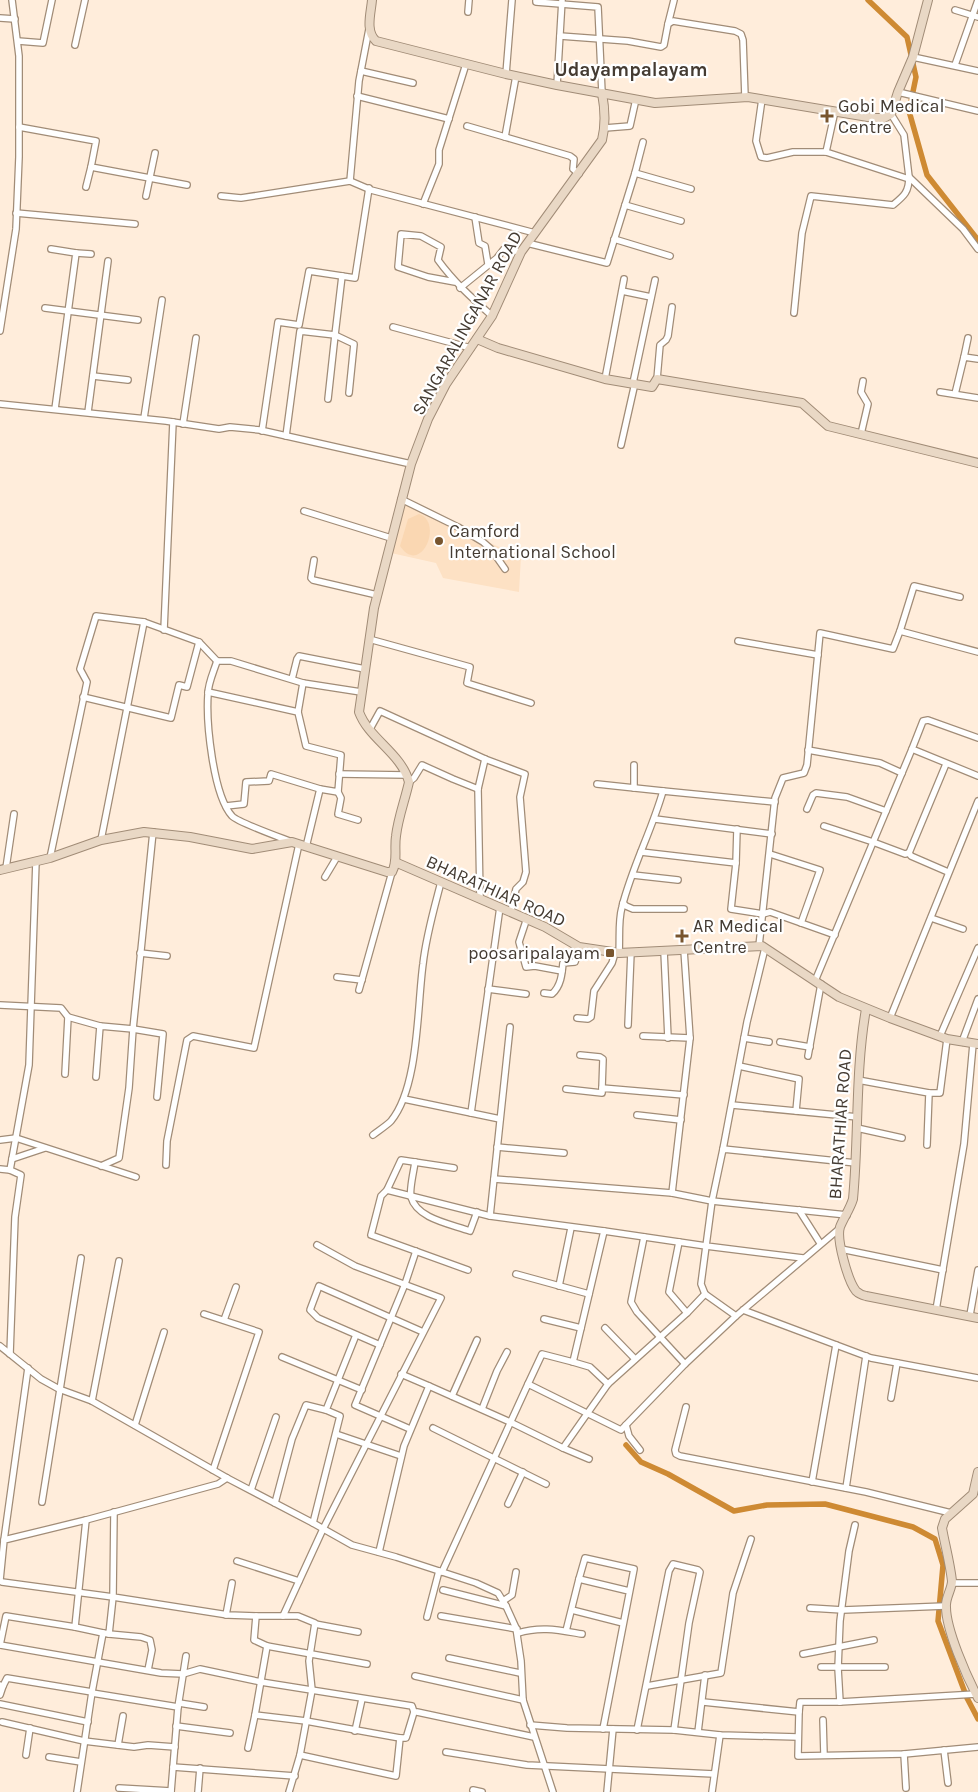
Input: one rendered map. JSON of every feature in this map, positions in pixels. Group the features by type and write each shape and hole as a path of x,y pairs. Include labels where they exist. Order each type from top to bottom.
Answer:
{"main road":[{"path":"372,0 370,27 372,37 382,43 506,74 655,103 745,97 874,118 884,118 891,114 913,57 928,0"},
{"name":"SANGARALINGANAR ROAD","path":"408,778 399,762 362,719 359,712 377,595 401,499 411,464 428,419 446,384 492,316 521,252 602,140 605,128 602,94"},
{"path":"476,339 498,348 605,379 652,387 658,379 802,403 828,426 978,463"},
{"path":"3,869 50,858 101,840 153,832 252,849 299,844 392,872 395,862 396,837 408,778"},
{"name":"BHARATHIAR ROAD","path":"395,862 511,911 545,927 579,947 617,953 762,947"},
{"path":"762,947 839,997 944,1038 975,1044"},
{"name":"BHARATHIAR ROAD","path":"840,1228 853,1199 858,1128 858,1069 866,1009"},
{"path":"840,1228 848,1276 859,1294 974,1316"},
{"path":"976,1695 975,1686 947,1619 945,1606 952,1583 942,1528 944,1519 976,1491 978,1472"}],"street":[{"path":"0,331 16,229 19,56 12,0"},
{"path":"18,41 43,44 52,0"},
{"path":"75,45 85,0"},
{"path":"468,12 469,0"},
{"path":"506,74 512,0"},
{"path":"536,0 536,2 562,2 598,8"},
{"path":"597,0 602,94"},
{"path":"560,36 628,41 662,47 674,0"},
{"path":"955,66 975,16 978,0"},
{"path":"557,85 562,2"},
{"path":"955,10 975,16"},
{"path":"0,18 15,19"},
{"path":"668,24 674,21 740,33 745,97"},
{"path":"350,182 357,96 370,27"},
{"path":"913,57 978,71"},
{"path":"422,204 439,164 439,150 466,64"},
{"path":"361,71 414,83"},
{"path":"505,137 516,76"},
{"path":"900,92 978,111"},
{"path":"357,96 449,119"},
{"path":"605,128 630,126 636,99"},
{"path":"762,99 756,141 761,157 767,158 793,152 826,152 909,178 963,229 978,249"},
{"path":"826,152 835,112"},
{"path":"794,313 802,233 811,196 893,205 905,196 909,187 909,178 904,136 891,114"},
{"path":"467,126 570,156 574,159 573,169 579,174"},
{"path":"19,127 96,141 86,187"},
{"path":"527,243 606,263 643,142"},
{"path":"146,196 155,152"},
{"path":"91,167 187,185"},
{"path":"635,173 691,189"},
{"path":"221,196 241,198 350,182 422,204 535,233"},
{"path":"286,436 299,328 310,271 355,278 369,188"},
{"path":"625,205 681,221"},
{"path":"16,213 135,224"},
{"path":"475,217 479,243 485,246 488,264"},
{"path":"455,282 428,277 398,267 401,234 421,236 441,247 438,260 460,288 492,316"},
{"path":"614,239 670,256"},
{"path":"51,249 91,254"},
{"path":"460,288 497,258 504,249 521,252"},
{"path":"55,409 76,253"},
{"path":"88,412 108,261"},
{"path":"328,399 342,276"},
{"path":"605,379 624,279"},
{"path":"621,445 655,280"},
{"path":"622,291 651,297"},
{"path":"144,418 162,300"},
{"path":"658,379 660,345 668,336 672,307"},
{"path":"45,308 138,320"},
{"path":"262,431 278,322 335,335 354,344 349,393"},
{"path":"393,327 471,348"},
{"path":"183,424 196,338"},
{"path":"955,394 968,338"},
{"path":"964,356 978,360"},
{"path":"93,376 128,380"},
{"path":"861,434 868,404 861,392 863,381"},
{"path":"940,392 978,398"},
{"path":"0,404 144,418 219,429 230,427 262,431 411,464"},
{"path":"164,630 173,422"},
{"path":"401,499 445,520 483,542 491,549 504,569"},
{"path":"304,511 391,538"},
{"path":"314,560 310,578 313,580 377,595"},
{"path":"736,1316 705,1294 701,1284 712,1201 724,1149 762,947 775,802 783,778 804,774 806,770 820,632 893,649 913,587 960,597"},
{"path":"50,858 87,682 80,669 96,616 144,622 199,642 217,661 231,661 304,683 361,692"},
{"path":"101,840 144,622"},
{"path":"900,631 978,652"},
{"path":"370,639 470,667 467,683 531,703"},
{"path":"738,641 818,655"},
{"path":"83,697 171,718 179,686 187,688 199,642"},
{"path":"292,679 299,656 365,669"},
{"path":"217,661 208,692 211,751 217,783 226,806 233,817 299,844"},
{"path":"304,683 298,712 306,746 341,755 338,792 341,798 338,814 358,820"},
{"path":"208,692 298,712"},
{"path":"370,729 380,711 485,760 525,774 520,797 526,872 523,882 516,889 511,911"},
{"path":"808,1056 818,983 834,935 923,721 928,720 978,738"},
{"path":"912,749 978,776"},
{"path":"808,750 880,763 902,773"},
{"path":"480,898 478,788 485,760"},
{"path":"909,853 946,764"},
{"path":"340,774 414,778 422,765 478,788"},
{"path":"634,765 634,788"},
{"path":"226,806 244,804 246,782 269,781 271,774 320,789 338,792"},
{"path":"597,784 775,802"},
{"path":"166,1165 167,1141 187,1040 193,1036 254,1048 299,844 320,789"},
{"path":"576,1018 591,1018 594,991 617,953 623,903 664,791"},
{"path":"807,809 813,795 816,793 847,798 886,812"},
{"path":"890,1018 978,800"},
{"path":"3,869 14,814"},
{"path":"655,819 772,834"},
{"path":"824,826 905,854 909,853 911,856 948,872"},
{"path":"737,829 736,863 731,909 764,914 770,912 834,935"},
{"path":"101,1166 119,1158 129,1088 132,1029 153,832"},
{"path":"641,852 736,863"},
{"path":"770,854 820,870 801,923"},
{"path":"325,878 337,857"},
{"path":"10,1170 29,1065 36,862"},
{"path":"359,990 392,872"},
{"path":"633,875 678,880"},
{"path":"373,1136 390,1122 404,1099 414,1051 428,930 441,882"},
{"path":"623,903 634,909 684,909"},
{"path":"471,1113 500,907"},
{"path":"526,918 519,942 526,966 562,971"},
{"path":"931,918 963,929"},
{"path":"544,993 554,992 559,984 564,962 576,962 579,947"},
{"path":"858,1080 940,1094 944,1038 978,948"},
{"path":"672,1193 690,1038 684,950"},
{"path":"664,951 668,1038"},
{"path":"628,1025 631,952"},
{"path":"140,953 167,956"},
{"path":"337,977 362,980"},
{"path":"488,989 526,994"},
{"path":"962,1042 978,999"},
{"path":"0,1011 0,1005 61,1008 68,1018 65,1074"},
{"path":"68,1018 100,1026 163,1034 157,1097"},
{"path":"96,1077 100,1026"},
{"path":"490,1216 510,1028"},
{"path":"643,1036 690,1038"},
{"path":"744,1038 769,1042"},
{"path":"780,1042 810,1047"},
{"path":"936,1310 964,1144 975,1044"},
{"path":"566,1089 602,1093 603,1059 580,1055"},
{"path":"739,1066 799,1078 796,1112"},
{"path":"602,1088 684,1095"},
{"path":"927,1145 929,1093"},
{"path":"404,1099 500,1120"},
{"path":"732,1105 858,1117"},
{"path":"637,1115 681,1120"},
{"path":"858,1128 902,1138"},
{"path":"0,1140 16,1138 136,1178"},
{"path":"497,1147 564,1153"},
{"path":"12,1159 47,1148"},
{"path":"724,1149 856,1164"},
{"path":"454,1168 401,1160 387,1190 381,1196 371,1235 468,1270"},
{"path":"415,1162 410,1196 418,1210 470,1231 477,1212"},
{"path":"0,1169 21,1174 15,1217 10,1354"},
{"path":"494,1179 672,1193 712,1201 847,1215"},
{"path":"387,1190 490,1216 803,1258"},
{"path":"799,1210 820,1243"},
{"path":"559,1286 571,1228"},
{"path":"528,1384 621,1430 742,1310 840,1228"},
{"path":"573,1362 604,1231"},
{"path":"644,1237 631,1302 637,1312 659,1337 686,1364"},
{"path":"679,1242 668,1292 687,1313"},
{"path":"282,1616 323,1529 441,1298 354,1266 317,1245"},
{"path":"842,1249 943,1270"},
{"path":"410,1429 354,1405 362,1390 405,1284 416,1251"},
{"path":"42,1502 81,1258"},
{"path":"92,1401 119,1261"},
{"path":"974,1316 978,1270"},
{"path":"516,1274 589,1294"},
{"path":"380,1345 318,1318 310,1310 319,1286 423,1332"},
{"path":"224,1320 236,1287"},
{"path":"563,1448 608,1384 687,1313 705,1294"},
{"path":"742,1310 866,1356 978,1378"},
{"path":"204,1314 259,1332 213,1470"},
{"path":"544,1319 581,1328"},
{"path":"605,1328 635,1359"},
{"path":"135,1425 164,1332"},
{"path":"326,1410 356,1335"},
{"path":"452,1396 476,1340"},
{"path":"812,1482 836,1345"},
{"path":"0,1346 41,1379 59,1389 92,1401 227,1478 313,1522 352,1545 476,1583 498,1593 505,1603 517,1631 523,1700 553,1792"},
{"path":"482,1409 497,1370 507,1352"},
{"path":"427,1617 441,1572 542,1354 590,1367 608,1384"},
{"path":"846,1488 866,1356"},
{"path":"282,1357 362,1390"},
{"path":"891,1398 897,1363"},
{"path":"28,1368 4,1540 0,1580 2,1582 226,1614 298,1616 315,1624 358,1632"},
{"path":"401,1374 589,1459"},
{"path":"378,1552 401,1456 410,1429 429,1386"},
{"path":"275,1503 292,1439 306,1405 340,1416 313,1522"},
{"path":"686,1406 675,1450 676,1454 846,1488 951,1513"},
{"path":"251,1490 276,1417"},
{"path":"626,1425 629,1436 640,1450"},
{"path":"433,1428 546,1484"},
{"path":"336,1434 401,1456"},
{"path":"508,1504 523,1472"},
{"path":"4,1540 218,1484 227,1478"},
{"path":"77,1792 97,1662 106,1634 113,1597 114,1512"},
{"path":"75,1627 86,1520"},
{"path":"840,1702 838,1668 840,1621 843,1610 848,1551 855,1525"},
{"path":"647,1686 682,1678 721,1673 733,1593 751,1539"},
{"path":"566,1631 585,1558 634,1569 603,1729"},
{"path":"237,1560 299,1580"},
{"path":"637,1730 655,1637 672,1564 700,1572 689,1624 674,1730"},
{"path":"505,1603 512,1596 516,1572"},
{"path":"579,1579 629,1591"},
{"path":"226,1614 232,1583"},
{"path":"952,1583 978,1583"},
{"path":"442,1590 505,1603"},
{"path":"810,1608 843,1610 945,1606"},
{"path":"572,1610 623,1623"},
{"path":"148,1670 152,1650 150,1640 6,1616 0,1645 148,1670 183,1674 200,1670 261,1682 412,1706 414,1712 406,1738 355,1731 306,1721 255,1715"},
{"path":"256,1616 254,1640 267,1646 367,1664"},
{"path":"441,1616 517,1631 549,1628 582,1634"},
{"path":"290,1792 300,1755 312,1690 309,1661 315,1624"},
{"path":"802,1654 874,1640"},
{"path":"248,1748 267,1646"},
{"path":"118,1788 171,1792 176,1726 186,1656"},
{"path":"449,1658 520,1673"},
{"path":"821,1667 885,1667"},
{"path":"698,1732 705,1675"},
{"path":"414,1676 523,1700"},
{"path":"0,1695 1,1686 7,1678 92,1693 204,1707"},
{"path":"976,1695 840,1702 800,1702 798,1712 798,1756 904,1754 978,1747"},
{"path":"355,1731 362,1698"},
{"path":"703,1702 798,1712"},
{"path":"0,1704 88,1722"},
{"path":"414,1712 534,1737"},
{"path":"118,1745 123,1716"},
{"path":"823,1720 824,1755"},
{"path":"2,1722 84,1740 118,1745 174,1747"},
{"path":"530,1725 798,1737"},
{"path":"176,1726 230,1733"},
{"path":"26,1755 30,1728"},
{"path":"607,1792 613,1729"},
{"path":"712,1792 720,1735"},
{"path":"300,1755 396,1776 400,1738"},
{"path":"944,1750 948,1782"},
{"path":"446,1752 545,1766 714,1774"},
{"path":"904,1754 906,1788"},
{"path":"49,1757 81,1762"},
{"path":"173,1766 295,1776"},
{"path":"198,1792 200,1768"},
{"path":"473,1790 482,1792"}],"shaded area":[{"name":"Camford International School","path":"404,504 454,528 521,556 519,592 443,578 436,563 391,553"},
{"path":"419,514 426,519 430,527 430,536 422,552 415,555 408,554 400,546 408,519"}],"waterway":[{"path":"868,0 907,37 916,77 909,111 927,175 978,240"},
{"path":"626,1445 641,1462 668,1474 734,1511 767,1505 825,1504 913,1527 935,1539 943,1565 938,1621 967,1698 978,1719"}],"place":[{"name":"Gobi Medical Centre","path":"827,116"},
{"name":"Camford International School","path":"439,541"},
{"name":"AR Medical Centre","path":"682,936"},
{"name":"poosaripalayam","path":"610,953"}],"district":[{"name":"Udayampalayam","path":"631,70"}]}
